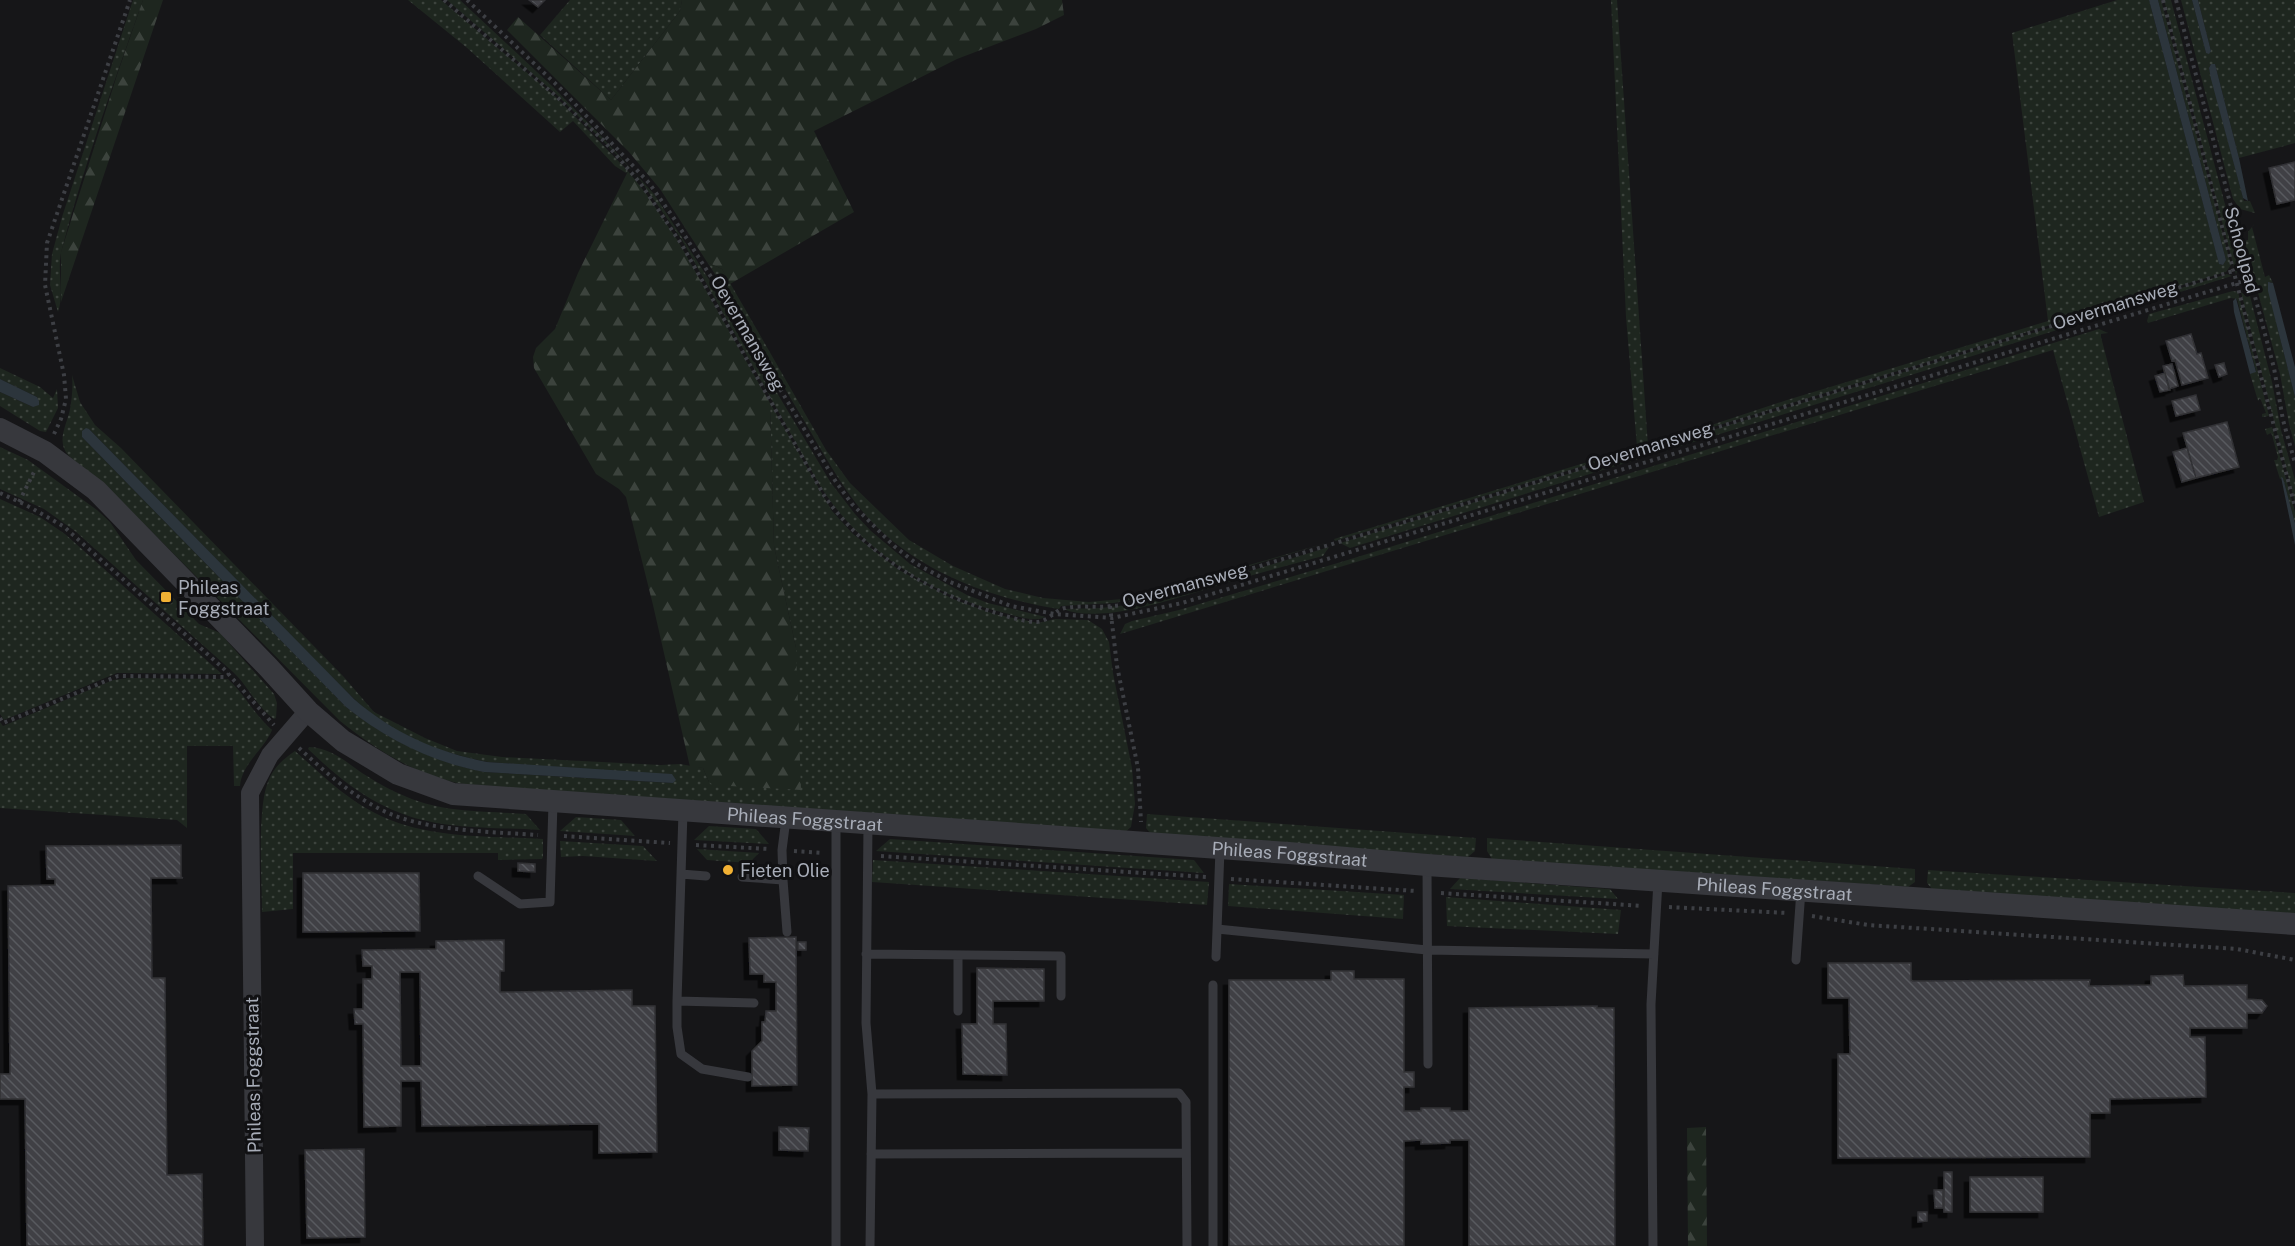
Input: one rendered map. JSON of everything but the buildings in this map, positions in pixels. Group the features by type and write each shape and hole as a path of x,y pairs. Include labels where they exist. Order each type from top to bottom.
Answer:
{"street":[{"name":"Phileas Foggstraat","path":"0,429 45,452 96,490 308,711 343,741 398,774 453,794 1427,865 2295,924"},
{"name":"Phileas Foggstraat","path":"255,1246 250,793 270,755 308,711"}],"lane":[{"path":"478,876 520,904 549,902 553,803"},
{"path":"682,812 677,1001 677,1027 681,1054 702,1069 748,1077"},
{"path":"786,819 782,850 787,932"},
{"path":"836,823 837,1246"},
{"path":"868,825 866,1023 872,1094 870,1246"},
{"path":"1216,957 1220,849"},
{"path":"1427,865 1428,1064"},
{"path":"681,874 706,876"},
{"path":"742,877 783,880"},
{"path":"1653,1246 1651,1004 1658,881"},
{"path":"1796,960 1801,891"},
{"path":"1217,929 1427,950 1654,954"},
{"path":"866,954 1061,956 1061,996"},
{"path":"958,955 958,1011"},
{"path":"1213,985 1213,1246"},
{"path":"677,1001 754,1003"},
{"path":"872,1094 1179,1093 1186,1102 1187,1246"},
{"path":"871,1154 1186,1153"}],"path":[{"path":"19,502 62,419 66,399 64,375 45,285 47,243 130,0"},
{"name":"Oevermansweg","path":"444,0 557,97 603,141 641,184 682,244 825,497 849,527 877,553 962,601 1002,615 1038,622 1063,608 1110,606 1174,592 2233,270"},
{"name":"Oevermansweg","path":"467,0 561,89 649,183 741,324 836,482 873,527 917,564 950,582 980,596 1011,606 1055,614 1112,618 1182,603 2250,279"},
{"name":"Schoolpad","path":"2163,0 2295,507"},
{"name":"Schoolpad","path":"2176,0 2275,375 2283,420 2295,463"},
{"path":"0,493 63,526 229,674 243,688 255,706 286,736 349,790 394,815 417,823 454,828 836,854"},
{"path":"1110,606 1117,666 1138,768 1140,844"},
{"path":"0,718 3,723 118,676 225,677 229,674"},
{"path":"867,855 1656,907 1798,914 1868,925 2237,949 2295,960"}],"green space":[{"path":"133,0 143,0 110,93 60,257 61,297 58,312 50,285 52,254"},
{"path":"143,0 163,0 61,302 61,252"},
{"path":"408,0 441,0 557,98 628,171 626,173 615,166 573,121 560,132 466,47"},
{"path":"447,0 460,0 552,86 633,171 557,95"},
{"path":"570,0 682,0 680,11 611,100 540,35"},
{"path":"682,0 1062,0 1064,15 1036,29 957,59 814,131 854,212 730,284 722,269 707,262 660,189 629,152 507,30 518,17 611,100 680,11"},
{"path":"1611,0 1617,0 1648,446 1787,400 2048,321 2012,33 2117,0 2149,0 2221,265 2226,260 2158,0 2161,0 2231,265 2226,272 1335,541 1334,539 1637,447 1626,317"},
{"path":"2164,0 2171,0 2240,261 2236,275"},
{"path":"2181,0 2192,0 2206,53 2211,51 2198,0 2295,0 2295,143 2239,158 2215,64 2211,64 2209,68 2243,198 2244,201 2250,201 2255,213 2240,209 2233,199"},
{"path":"628,171 678,241 770,403 774,546 796,648 801,790 713,785 709,782 703,768 690,767 626,497 619,489 596,474 534,368 533,357 536,348 555,329 578,273"},
{"path":"637,175 654,194 710,281 831,483 855,514 871,531 910,564 967,595 988,603 1046,617 1031,619 977,605 924,582 876,549 835,508 819,484 682,240"},
{"path":"2255,223 2252,227 2265,277 2269,275 2273,283 2270,282 2276,322 2295,397 2295,446 2280,374 2244,241 2248,240 2248,232"},
{"path":"707,262 722,269 826,450 850,483 909,540 953,566 1005,589 1043,598 1089,602 1133,598 1326,543 1151,596 1114,603 1061,606 1059,609 1002,596 946,575 896,544 855,502"},
{"path":"2227,274 2232,276 1350,548 1340,543"},
{"path":"2233,291 2238,292 2269,416 2262,417 2262,414 2266,413 2260,398 2258,401 2250,374 2256,371 2237,299 2231,298 2148,323 2147,321 2149,314"},
{"path":"2241,292 2247,297 2250,296 2295,480 2295,503"},
{"path":"2099,329 2108,333 2101,334 2101,337 2144,502 2099,517 2053,350 1120,634 1125,624 1132,621 1179,610 1341,562"},
{"path":"0,368 40,387 53,398 57,389 58,408 46,432 40,431 0,406 0,392 33,407 37,397 0,379"},
{"path":"72,375 80,402 95,425 121,448 343,676 374,712 425,738 457,751 502,757 680,764 703,768 709,782 796,648 774,546 770,403 832,511 853,534 899,570 953,599 994,614 1038,623 1055,619 1088,620 1102,629 1109,642 1132,768 1135,804 1131,827 1124,833 491,788 431,776 377,748 340,721 146,526 68,455 63,444 63,432 71,405","holes":["89,429 356,701 380,720 399,732 436,748 488,762 670,775 672,783 484,772 446,762 411,748 378,730 346,707 82,437 82,434"]},
{"path":"2272,427 2295,512 2295,523 2283,478 2280,479 2274,460 2278,457 2272,435 2271,433 2267,435 2265,429"},
{"path":"0,447 28,460 110,522 136,560 199,624 220,633 274,694 277,703 276,718 274,719 263,709 233,672 75,531 44,509 0,489"},
{"path":"0,499 40,517 65,534 222,674 117,673 4,720 0,714"},
{"path":"1329,547 1323,556 1146,606 1100,614 1063,609 1136,604"},
{"path":"128,678 228,679 272,730 245,770 240,786 234,786 233,746 187,746 187,828 177,820 0,808 0,722 3,726 113,680"},
{"path":"309,747 331,753 401,795 451,809 526,814 540,830 436,823 389,809 352,787 308,749"},
{"path":"295,751 333,785 375,813 414,828 435,832 543,839 543,857 542,859 498,860 498,853 293,853 293,909 262,912 261,826 265,794 270,777 276,768"},
{"path":"1147,814 1476,838 1475,851 1468,857 1152,835 1146,828"},
{"path":"576,817 621,820 635,836 560,831"},
{"path":"709,826 756,829 769,844 694,840"},
{"path":"1487,838 1915,869 1915,882 1908,887 1492,859 1487,851"},
{"path":"890,839 1194,860 1204,873 876,851"},
{"path":"560,841 643,846 657,861 583,856 561,857"},
{"path":"697,849 759,853 749,863 707,860"},
{"path":"873,860 1209,882 1207,905 872,882"},
{"path":"1928,870 2295,893 2295,914 1932,889 1927,883"},
{"path":"1460,878 1610,889 1618,899 1450,889"},
{"path":"1229,884 1404,895 1403,919 1228,906"},
{"path":"1446,897 1621,910 1618,934 1447,926"},
{"path":"1706,1127 1707,1246 1688,1246 1687,1128"}],"shaded area":[{"path":"2149,0 2158,0 2226,260 2223,265 2219,264"},
{"path":"2192,0 2198,0 2211,51 2209,54 2206,53"},
{"path":"2211,64 2215,64 2248,201 2243,198 2211,79 2209,68"},
{"path":"2268,282 2273,283 2295,367 2295,397 2268,291"},
{"path":"2236,298 2256,372 2250,374 2234,312 2233,301"},
{"path":"0,379 37,397 39,405 33,407 0,392"},
{"path":"86,428 354,699 384,722 433,747 487,762 672,774 676,780 673,783 484,772 428,756 378,730 346,707 82,437 82,431"},
{"path":"2281,477 2295,523 2295,545"}],"place":[{"name":"Phileas Foggstraat","path":"166,597"},
{"name":"Fieten Olie","path":"728,870"}]}
